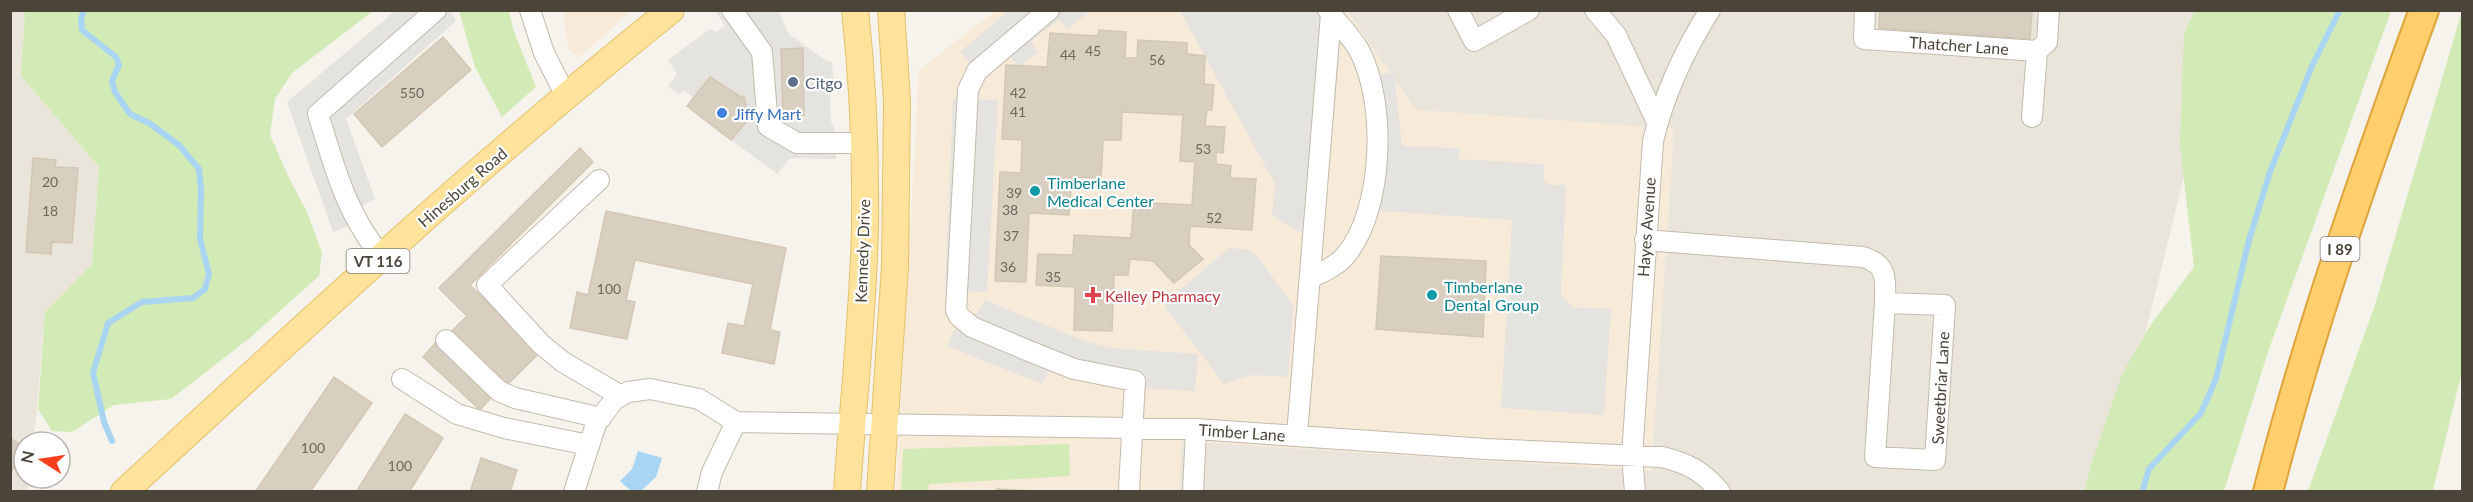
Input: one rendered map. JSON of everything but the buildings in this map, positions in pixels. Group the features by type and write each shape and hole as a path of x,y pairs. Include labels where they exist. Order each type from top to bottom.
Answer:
{"highway":[{"name":"I 89","path":"2268,492 2330,279 2378,136 2424,10"}],"main road":[{"name":"Hinesburg Road","path":"124,492 260,365 382,257 566,96 671,10"},
{"name":"Kennedy Drive","path":"847,492 858,369 865,229 864,143 855,10"},
{"name":"Kennedy Drive","path":"880,492 890,371 895,266 897,101 891,10"}],"street":[{"path":"382,257 369,242 346,202 318,114 436,10"},
{"path":"530,10 544,53 566,96"},
{"path":"732,10 762,52 768,126 797,143 864,143"},
{"path":"1049,10 977,71 968,90 956,310 959,316 972,327 1074,369 1135,381 1129,489"},
{"path":"1458,10 1474,41 1529,10"},
{"path":"1594,10 1616,34 1657,122"},
{"name":"Hayes Avenue","path":"1635,492 1632,456 1650,159 1657,122 1681,61 1710,10"},
{"name":"Thatcher Lane","path":"1865,10 1864,39 2037,51"},
{"path":"2032,117 2037,51 2047,42 2049,10"},
{"path":"1310,278 1331,268 1354,244 1369,210 1375,167 1376,120 1369,76 1359,50 1329,12"},
{"path":"1297,435 1329,12"},
{"path":"599,180 487,285 541,344 563,362 621,396"},
{"name":"Sweetbriar Lane","path":"1646,240 1863,257 1876,262 1882,267 1885,281 1885,303 1875,457 1935,460 1945,305 1885,303"},
{"path":"446,340 500,391 515,398 601,417"},
{"path":"402,379 457,414 504,428 589,445"},
{"path":"574,492 596,424 601,417 621,396 628,392 650,389 699,399 736,422 712,472 706,492"},
{"name":"Timber Lane","path":"736,422 1196,429 1486,449 1662,457 1689,465 1706,476 1720,492"},
{"path":"1193,492 1196,429"}],"shaded area":[{"path":"563,10 631,11 579,57 568,48"},
{"path":"1341,10 1343,13 1323,234 1298,231 1272,216 1275,184 1180,11"},
{"path":"10,11 25,11 21,76 99,167 92,264 45,312 35,430 12,430 12,490 27,490 27,492 10,491"},
{"path":"395,11 450,11 456,21 346,119 375,199 362,206 368,219 333,232 287,102"},
{"path":"715,11 778,11 789,34 825,60 832,62 834,88 830,92 831,122 836,132 836,159 790,158 777,174 731,140 748,120 744,97 710,77 694,98 684,90 679,95 668,86 677,74 668,60 710,29 717,32 725,26"},
{"path":"995,11 1347,11 1416,110 1674,129 1651,471 1182,441 1179,491 896,492 919,70"},
{"path":"1008,11 1091,11 1067,29 1059,20 1031,41 1038,52 1019,67 1003,49 977,71 960,52"},
{"path":"1347,11 2243,11 2204,94 2107,491 1179,492 1181,441 1651,471 1674,129 1416,110"},
{"path":"1394,72 1402,146 1460,148 1459,159 1544,164 1544,180 1549,185 1566,185 1561,295 1573,307 1611,309 1604,415 1501,408 1512,220 1369,210 1369,76"},
{"path":"953,98 998,100 987,292 945,291"},
{"path":"1229,248 1249,250 1258,257 1293,305 1288,377 1252,375 1224,384 1165,307 1166,302"},
{"path":"985,300 1082,340 1110,348 1198,354 1195,391 1107,386 1078,381 1049,371 1042,384 947,346 954,330 977,313"}],"green space":[{"path":"2195,10 2391,11 2268,352 2224,491 2085,491 2090,468 2122,374 2152,323 2194,267 2180,145 2184,34"},
{"path":"25,11 373,11 292,73 275,99 270,135 307,212 322,253 319,276 251,337 171,399 114,405 72,432 72,430 51,430 38,409 45,312 92,264 99,167 21,76"},
{"path":"459,11 509,11 514,32 536,87 502,117 475,67"},
{"path":"2462,11 2462,371 2433,491 2308,491 2375,305"},
{"path":"1069,444 1070,476 929,484 928,491 901,491 903,449"}],"water":[{"path":"638,451 662,458 656,477 641,491 631,491 620,481 632,469"}],"waterway":[{"path":"84,10 81,19 82,30 116,57 119,65 112,81 115,92 130,114 149,123 179,145 199,169 200,239 209,274 205,289 193,298 142,302 108,323 93,373 104,422 112,441"},
{"path":"2142,492 2149,469 2201,413 2216,379 2249,240 2270,172 2312,66 2340,10"}],"place":[{"name":"Citgo","path":"793,82"},
{"name":"Jiffy Mart","path":"722,113"},
{"name":"Timberlane Medical Center","path":"1035,191"},
{"name":"Kelley Pharmacy","path":"1093,295"},
{"name":"Timberlane Dental Group","path":"1432,295"}]}
